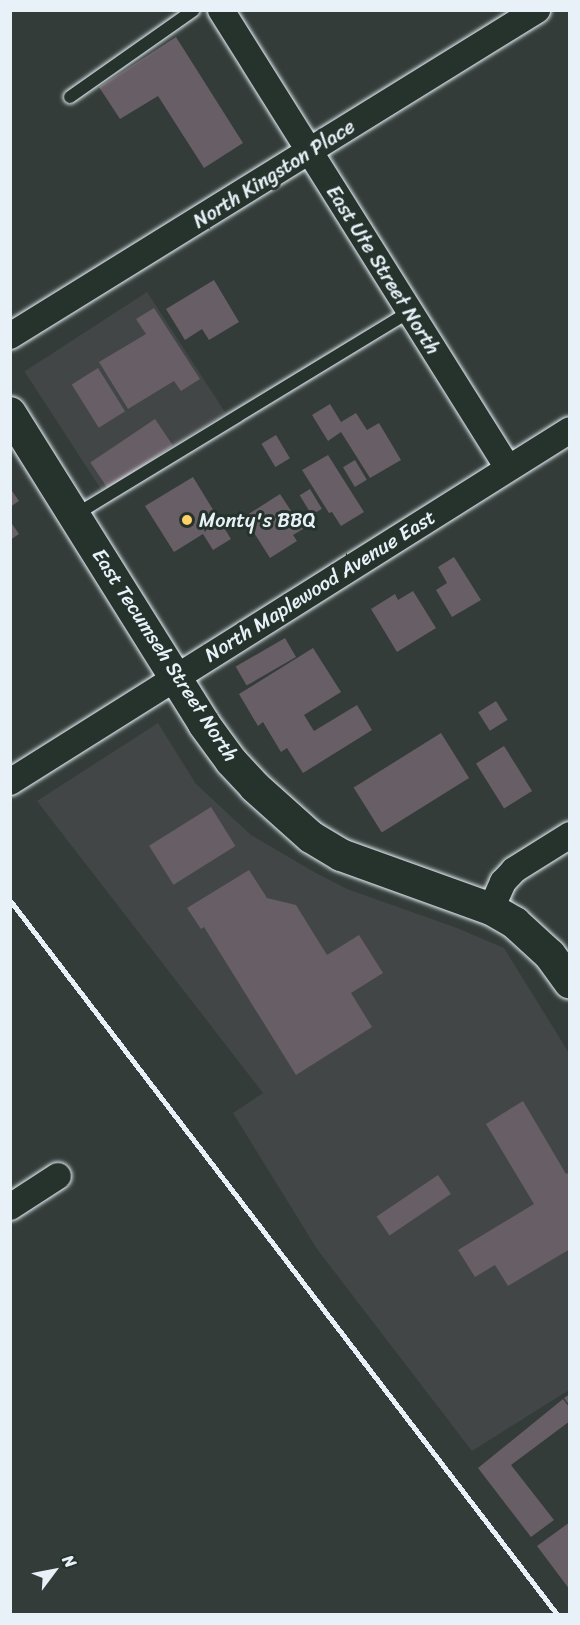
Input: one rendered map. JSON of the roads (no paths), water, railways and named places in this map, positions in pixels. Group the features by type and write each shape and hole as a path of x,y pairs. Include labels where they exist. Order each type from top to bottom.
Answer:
{"street":[{"name":"East Ute Street North","path":"221,10 508,468"},
{"name":"North Kingston Place","path":"10,336 310,153 537,10"},
{"name":"East Tecumseh Street North","path":"10,413 175,678 231,761 255,788 311,837 341,855 369,867 491,909 533,938 570,983"},
{"name":"North Maplewood Avenue East","path":"10,782 570,430"},
{"path":"491,909 504,882 514,870 570,835"},
{"path":"10,1207 58,1176"}],"lane":[{"path":"70,97 194,10"},
{"path":"75,515 410,311"}],"railway":[{"path":"10,900 557,1614"}],"place":[{"name":"Monty's BBQ","path":"187,520"}]}
